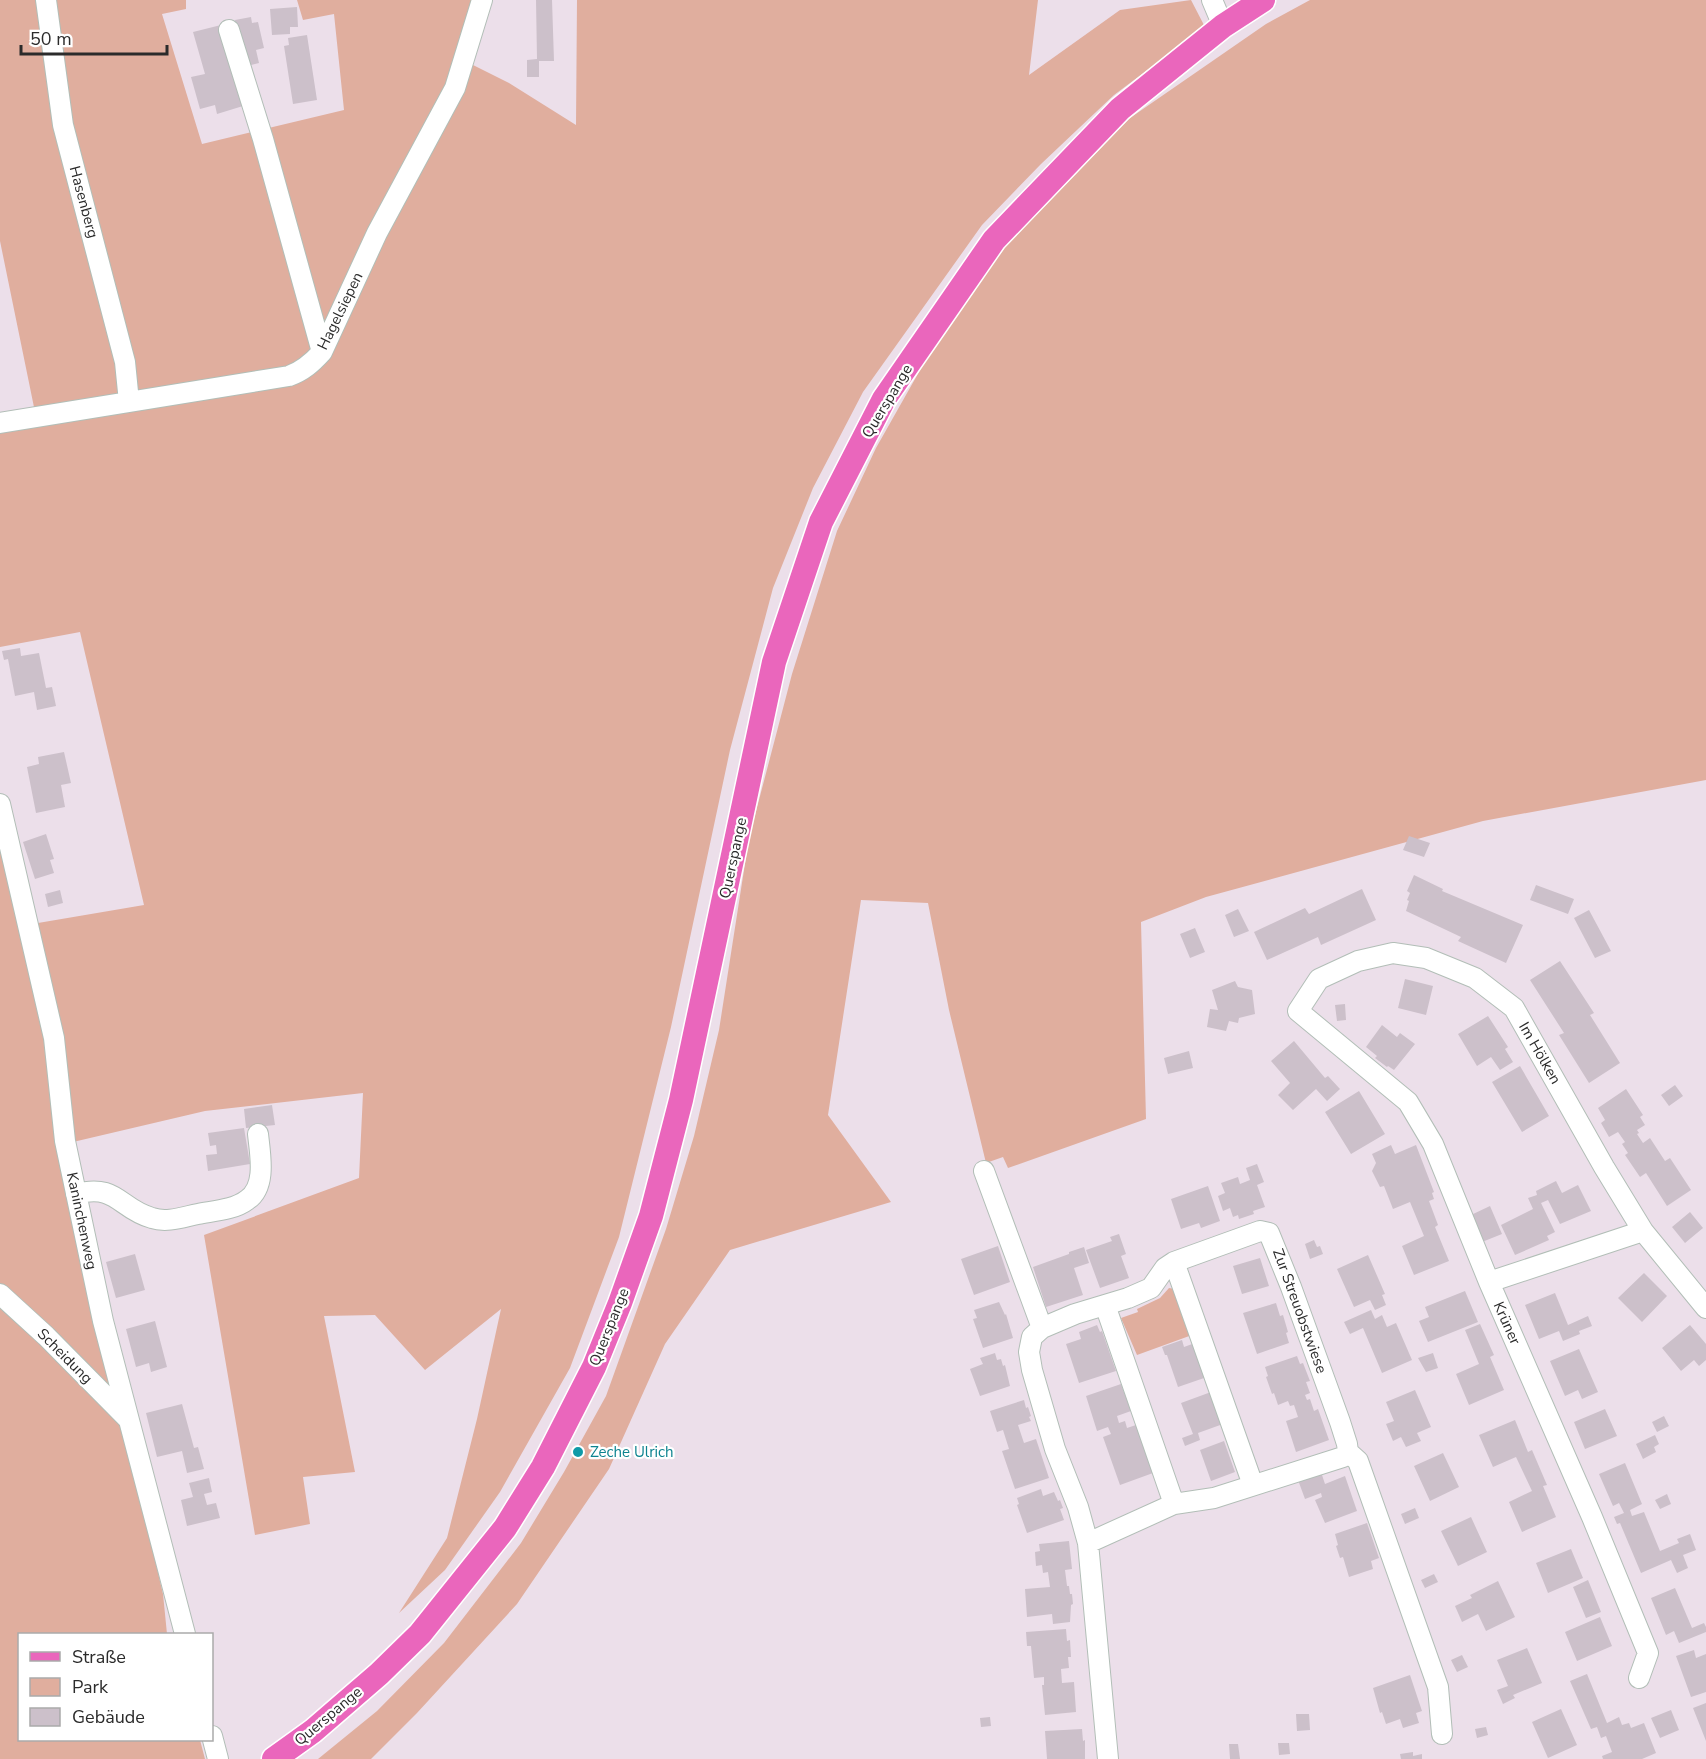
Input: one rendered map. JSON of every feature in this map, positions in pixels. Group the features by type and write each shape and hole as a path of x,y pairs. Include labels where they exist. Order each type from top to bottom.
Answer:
{"main road":[{"name":"Querspange","path":"283,1755 379,1674 420,1634 505,1528 543,1467 594,1367 651,1216 681,1100 774,662 821,522 884,399 994,240 1120,109 1223,26 1263,0"}],"street":[{"name":"Hasenberg","path":"46,0 63,124 125,362 129,402"},
{"name":"Hagelsiepen","path":"0,423 289,376 302,371 322,352 377,233 455,88 482,0"},
{"path":"1212,0 1223,26"},
{"path":"229,30 263,139 322,352"},
{"name":"Kaninchenweg","path":"0,804 54,1038 65,1141 103,1321 184,1633"},
{"name":"Im Hölken","path":"1298,1011 1320,979 1358,962 1393,953 1426,958 1476,978 1514,1008 1643,1231 1706,1308"},
{"name":"Krüner","path":"1298,1011 1408,1102 1433,1144 1489,1282 1592,1517 1648,1653 1639,1678"},
{"path":"76,1194 90,1190 106,1192 144,1216 163,1221 230,1207 247,1200 255,1192 261,1161 258,1134"},
{"path":"984,1171 1042,1328 1032,1337 1029,1352 1032,1371 1055,1449 1078,1507 1088,1543 1108,1759"},
{"name":"Zur Streuobstwiese","path":"1042,1328 1151,1288 1165,1268 1174,1262 1260,1231 1269,1233 1288,1278 1340,1422 1348,1452 1358,1461 1438,1687 1442,1734"},
{"path":"1489,1282 1643,1231"},
{"path":"1174,1262 1253,1485"},
{"name":"Scheidung","path":"0,1294 46,1336 128,1419"},
{"path":"1105,1305 1174,1504"},
{"path":"1088,1543 1174,1504 1214,1498 1343,1457 1348,1452"},
{"path":"213,1740 218,1759"}],"green space":[{"path":"0,0 186,0 186,9 162,14 202,144 344,110 334,14 303,20 297,0 475,0 467,62 509,83 576,125 577,0 1038,0 1029,75 1120,10 1191,0 1205,27 1114,95 1041,164 982,225 863,392 813,488 773,588 730,750 671,1027 619,1237 570,1368 500,1492 445,1570 399,1613 447,1538 477,1419 501,1309 425,1370 375,1315 324,1316 355,1472 303,1477 310,1524 255,1535 204,1235 359,1178 363,1093 205,1111 73,1142 60,1035 38,923 144,905 80,632 0,647 0,426 307,378 315,354 297,367 35,412 0,241"},
{"path":"1310,0 1706,0 1706,780 1483,821 1206,897 1141,922 1146,1119 1008,1168 1003,1157 986,1163 949,1010 928,903 861,900 828,1115 891,1202 730,1250 665,1344 609,1469 517,1604 417,1713 371,1759 318,1759 377,1711 444,1643 521,1543 606,1396 666,1229 694,1136 719,1030 749,838 792,674 837,531 876,448 941,333 1006,246 1130,118 1266,24"},
{"path":"0,831 48,1043 58,1145 163,1594 167,1633 18,1633 18,1741 200,1741 205,1759 0,1759"},
{"path":"1169,1288 1180,1290 1192,1335 1137,1355 1121,1318 1138,1312 1137,1309 1160,1298"}],"building":[{"path":"536,0 552,0 554,61 539,61 539,77 527,77 527,60 537,59"},
{"path":"297,7 298,27 290,27 290,34 272,35 270,9"},
{"path":"251,17 252,23 258,22 264,48 256,50 259,63 243,67 235,20"},
{"path":"221,25 243,106 217,114 215,105 200,109 191,77 205,74 193,32"},
{"path":"307,35 317,100 293,104 284,46 289,45 288,38"},
{"path":"20,648 21,656 39,653 46,688 52,687 56,706 37,710 34,692 15,696 8,659 4,660 2,651"},
{"path":"64,752 71,783 61,785 65,807 36,813 27,767 39,764 38,757"},
{"path":"46,834 54,859 50,860 54,873 35,879 23,842"},
{"path":"1409,836 1430,843 1424,857 1403,850"},
{"path":"1414,875 1443,889 1442,891 1523,925 1506,963 1458,941 1461,937 1406,911 1410,893 1407,891"},
{"path":"1536,885 1574,899 1568,914 1530,900"},
{"path":"1362,889 1376,920 1321,945 1318,937 1267,960 1254,932 1305,908 1309,914"},
{"path":"60,890 63,903 48,907 45,894"},
{"path":"1238,909 1249,931 1234,937 1225,915"},
{"path":"1589,910 1611,951 1595,958 1574,918"},
{"path":"1195,928 1205,952 1190,958 1180,934"},
{"path":"1560,961 1594,1013 1590,1015 1620,1063 1589,1083 1559,1035 1564,1033 1530,980"},
{"path":"1405,979 1433,986 1426,1015 1398,1008"},
{"path":"1235,981 1238,987 1252,990 1255,1014 1239,1018 1238,1023 1229,1021 1226,1031 1207,1027 1210,1009 1218,1010 1212,990"},
{"path":"1345,1004 1346,1020 1337,1021 1335,1005"},
{"path":"1488,1016 1508,1047 1505,1049 1513,1062 1500,1070 1491,1057 1477,1066 1458,1034"},
{"path":"1382,1025 1397,1037 1400,1033 1415,1044 1394,1070 1375,1058 1377,1056 1366,1047"},
{"path":"1294,1041 1325,1078 1328,1076 1340,1089 1327,1101 1316,1089 1293,1110 1278,1095 1290,1083 1271,1061"},
{"path":"1189,1051 1193,1068 1168,1074 1164,1058"},
{"path":"1520,1066 1549,1116 1522,1132 1492,1082"},
{"path":"1675,1085 1683,1096 1669,1106 1661,1095"},
{"path":"1626,1089 1643,1115 1640,1117 1645,1125 1637,1130 1639,1133 1637,1134 1643,1143 1650,1138 1665,1161 1670,1158 1691,1190 1667,1206 1646,1173 1640,1177 1625,1155 1628,1153 1622,1144 1625,1142 1618,1132 1609,1137 1601,1123 1605,1120 1598,1108"},
{"path":"1359,1091 1385,1134 1351,1154 1325,1112"},
{"path":"272,1105 275,1125 246,1128 244,1109"},
{"path":"244,1128 250,1164 208,1171 206,1155 217,1154 216,1145 210,1146 208,1133"},
{"path":"1391,1145 1395,1154 1416,1145 1434,1192 1432,1193 1434,1199 1429,1201 1438,1225 1435,1227 1449,1261 1414,1275 1402,1246 1424,1236 1410,1202 1393,1209 1384,1186 1380,1187 1372,1171 1376,1163 1372,1154"},
{"path":"1257,1164 1264,1182 1257,1185 1265,1207 1239,1219 1238,1215 1233,1217 1230,1208 1223,1211 1218,1196 1225,1193 1221,1183 1238,1177 1240,1184 1250,1180 1246,1168"},
{"path":"1556,1181 1562,1193 1578,1185 1591,1211 1560,1224 1548,1200 1541,1203 1555,1232 1547,1236 1549,1240 1515,1255 1501,1225 1533,1209 1528,1198 1537,1195 1536,1191"},
{"path":"1208,1186 1220,1221 1201,1228 1199,1223 1181,1229 1171,1199"},
{"path":"1490,1206 1502,1234 1482,1242 1471,1215"},
{"path":"1690,1212 1703,1228 1685,1243 1672,1227"},
{"path":"1119,1234 1126,1254 1121,1256 1129,1278 1100,1288 1086,1250 1112,1241 1110,1237"},
{"path":"1314,1240 1317,1247 1320,1246 1323,1254 1310,1259 1305,1244"},
{"path":"998,1246 1010,1282 974,1295 961,1259"},
{"path":"1084,1247 1089,1263 1074,1268 1083,1295 1046,1307 1033,1267"},
{"path":"135,1254 145,1290 116,1298 106,1262"},
{"path":"1368,1255 1385,1294 1382,1295 1386,1305 1375,1310 1370,1300 1354,1307 1337,1269"},
{"path":"1260,1258 1269,1286 1242,1294 1233,1266"},
{"path":"1644,1273 1667,1296 1642,1322 1618,1298"},
{"path":"1465,1291 1478,1322 1428,1342 1419,1321 1429,1317 1425,1307"},
{"path":"1555,1293 1568,1325 1588,1316 1592,1326 1563,1341 1559,1331 1539,1339 1525,1305"},
{"path":"999,1302 1006,1314 1013,1338 983,1348 973,1319 977,1318 974,1310"},
{"path":"1276,1303 1280,1316 1283,1315 1289,1343 1257,1354 1243,1313"},
{"path":"1371,1310 1375,1319 1382,1315 1387,1327 1396,1323 1412,1360 1382,1373 1363,1328 1350,1334 1344,1322"},
{"path":"155,1321 167,1367 151,1372 149,1363 136,1367 126,1329"},
{"path":"1480,1324 1494,1355 1490,1357 1504,1390 1469,1405 1456,1374 1479,1364 1465,1330"},
{"path":"1097,1325 1100,1332 1102,1331 1116,1371 1079,1383 1066,1344 1081,1339 1079,1332"},
{"path":"1690,1325 1706,1344 1706,1360 1699,1366 1694,1360 1681,1371 1662,1348"},
{"path":"1182,1340 1184,1347 1195,1343 1207,1377 1178,1387 1162,1347"},
{"path":"1579,1349 1598,1392 1582,1399 1578,1390 1565,1396 1550,1361"},
{"path":"995,1353 997,1360 1001,1359 1003,1366 1005,1365 1010,1386 980,1396 970,1369 983,1364 980,1358"},
{"path":"1433,1353 1438,1368 1426,1372 1418,1358"},
{"path":"1297,1356 1300,1364 1303,1363 1310,1381 1306,1382 1310,1393 1305,1395 1307,1400 1310,1399 1314,1411 1318,1409 1329,1440 1296,1452 1286,1421 1298,1417 1294,1405 1290,1406 1288,1401 1278,1405 1266,1377 1268,1376 1265,1367"},
{"path":"1121,1384 1131,1411 1117,1416 1119,1423 1125,1421 1127,1428 1136,1425 1153,1473 1120,1485 1103,1437 1111,1434 1108,1427 1097,1431 1086,1396"},
{"path":"1415,1390 1431,1427 1417,1433 1421,1441 1406,1447 1401,1437 1393,1441 1386,1424 1394,1421 1386,1402"},
{"path":"1211,1392 1223,1424 1198,1433 1200,1440 1185,1446 1182,1438 1193,1434 1181,1403"},
{"path":"1024,1400 1031,1421 1018,1425 1024,1443 1036,1439 1049,1478 1015,1489 1002,1451 1009,1449 1003,1430 997,1432 990,1411"},
{"path":"182,1404 194,1448 198,1447 204,1469 187,1473 182,1451 157,1457 146,1413"},
{"path":"1605,1409 1617,1436 1585,1449 1574,1422"},
{"path":"1664,1416 1669,1426 1657,1432 1652,1422"},
{"path":"1515,1420 1528,1452 1532,1450 1547,1485 1543,1486 1556,1517 1522,1532 1509,1502 1532,1491 1516,1457 1493,1467 1479,1435"},
{"path":"1655,1435 1659,1444 1654,1447 1656,1452 1643,1459 1636,1444"},
{"path":"1224,1441 1235,1472 1211,1481 1200,1450"},
{"path":"1443,1453 1459,1487 1430,1501 1414,1466"},
{"path":"1625,1463 1642,1504 1630,1510 1632,1516 1644,1512 1660,1551 1679,1543 1677,1539 1690,1534 1696,1550 1683,1555 1688,1568 1677,1573 1671,1560 1641,1573 1620,1523 1617,1524 1614,1517 1624,1513 1619,1503 1613,1506 1599,1474"},
{"path":"1321,1472 1325,1484 1345,1476 1357,1511 1325,1523 1315,1500 1322,1497 1321,1493 1305,1499 1298,1480"},
{"path":"209,1478 212,1492 204,1494 207,1505 216,1503 220,1518 187,1526 181,1500 193,1497 189,1483"},
{"path":"1041,1489 1043,1496 1054,1492 1058,1501 1060,1500 1064,1520 1027,1533 1017,1505 1019,1504 1017,1498"},
{"path":"1667,1494 1671,1504 1660,1509 1655,1500"},
{"path":"1415,1508 1419,1518 1405,1524 1401,1514"},
{"path":"1471,1517 1487,1552 1458,1566 1441,1531"},
{"path":"1367,1523 1379,1558 1371,1561 1373,1569 1349,1577 1343,1557 1340,1558 1336,1546 1338,1545 1335,1534"},
{"path":"1069,1541 1072,1569 1065,1570 1073,1604 1071,1605 1070,1622 1053,1624 1052,1614 1027,1617 1025,1589 1050,1587 1048,1572 1043,1573 1042,1565 1036,1566 1035,1552 1040,1551 1039,1544"},
{"path":"1571,1549 1583,1578 1548,1593 1536,1563"},
{"path":"1434,1574 1438,1582 1425,1588 1421,1580"},
{"path":"1588,1580 1601,1612 1586,1618 1573,1587"},
{"path":"1498,1581 1515,1617 1486,1631 1478,1614 1462,1622 1455,1606 1472,1598 1470,1595"},
{"path":"1675,1588 1692,1628 1704,1623 1706,1627 1706,1632 1679,1643 1674,1631 1666,1635 1651,1598"},
{"path":"1600,1617 1612,1646 1577,1661 1565,1632"},
{"path":"1066,1629 1067,1641 1070,1640 1071,1657 1068,1657 1069,1668 1061,1669 1062,1683 1074,1682 1076,1712 1045,1715 1042,1685 1044,1685 1044,1677 1034,1678 1031,1646 1027,1646 1026,1632"},
{"path":"1527,1648 1542,1683 1513,1695 1515,1698 1503,1704 1497,1690 1508,1686 1497,1660"},
{"path":"1694,1650 1696,1658 1706,1654 1706,1692 1691,1697 1676,1656"},
{"path":"1462,1655 1468,1667 1457,1672 1451,1660"},
{"path":"1587,1674 1607,1723 1619,1717 1622,1725 1629,1723 1631,1728 1644,1723 1656,1753 1642,1759 1603,1759 1602,1756 1612,1752 1606,1736 1601,1738 1597,1727 1591,1729 1570,1681"},
{"path":"1410,1675 1422,1711 1416,1713 1419,1723 1403,1728 1400,1719 1386,1724 1382,1712 1380,1713 1373,1688"},
{"path":"1706,1703 1706,1741 1693,1708"},
{"path":"1561,1709 1577,1745 1548,1758 1532,1722"},
{"path":"1671,1710 1679,1730 1660,1738 1651,1718"},
{"path":"1296,1714 1309,1714 1310,1730 1297,1731"},
{"path":"990,1717 991,1726 981,1727 980,1718"},
{"path":"1486,1727 1488,1735 1477,1738 1475,1729"},
{"path":"1082,1729 1083,1741 1085,1740 1085,1759 1047,1759 1045,1731"},
{"path":"1278,1743 1289,1743 1290,1754 1279,1755"},
{"path":"1229,1744 1238,1744 1240,1759 1230,1759"},
{"path":"1413,1752 1413,1756 1422,1754 1422,1759 1401,1759 1400,1754"}],"place":[{"name":"Zeche Ulrich","path":"578,1452"}]}
